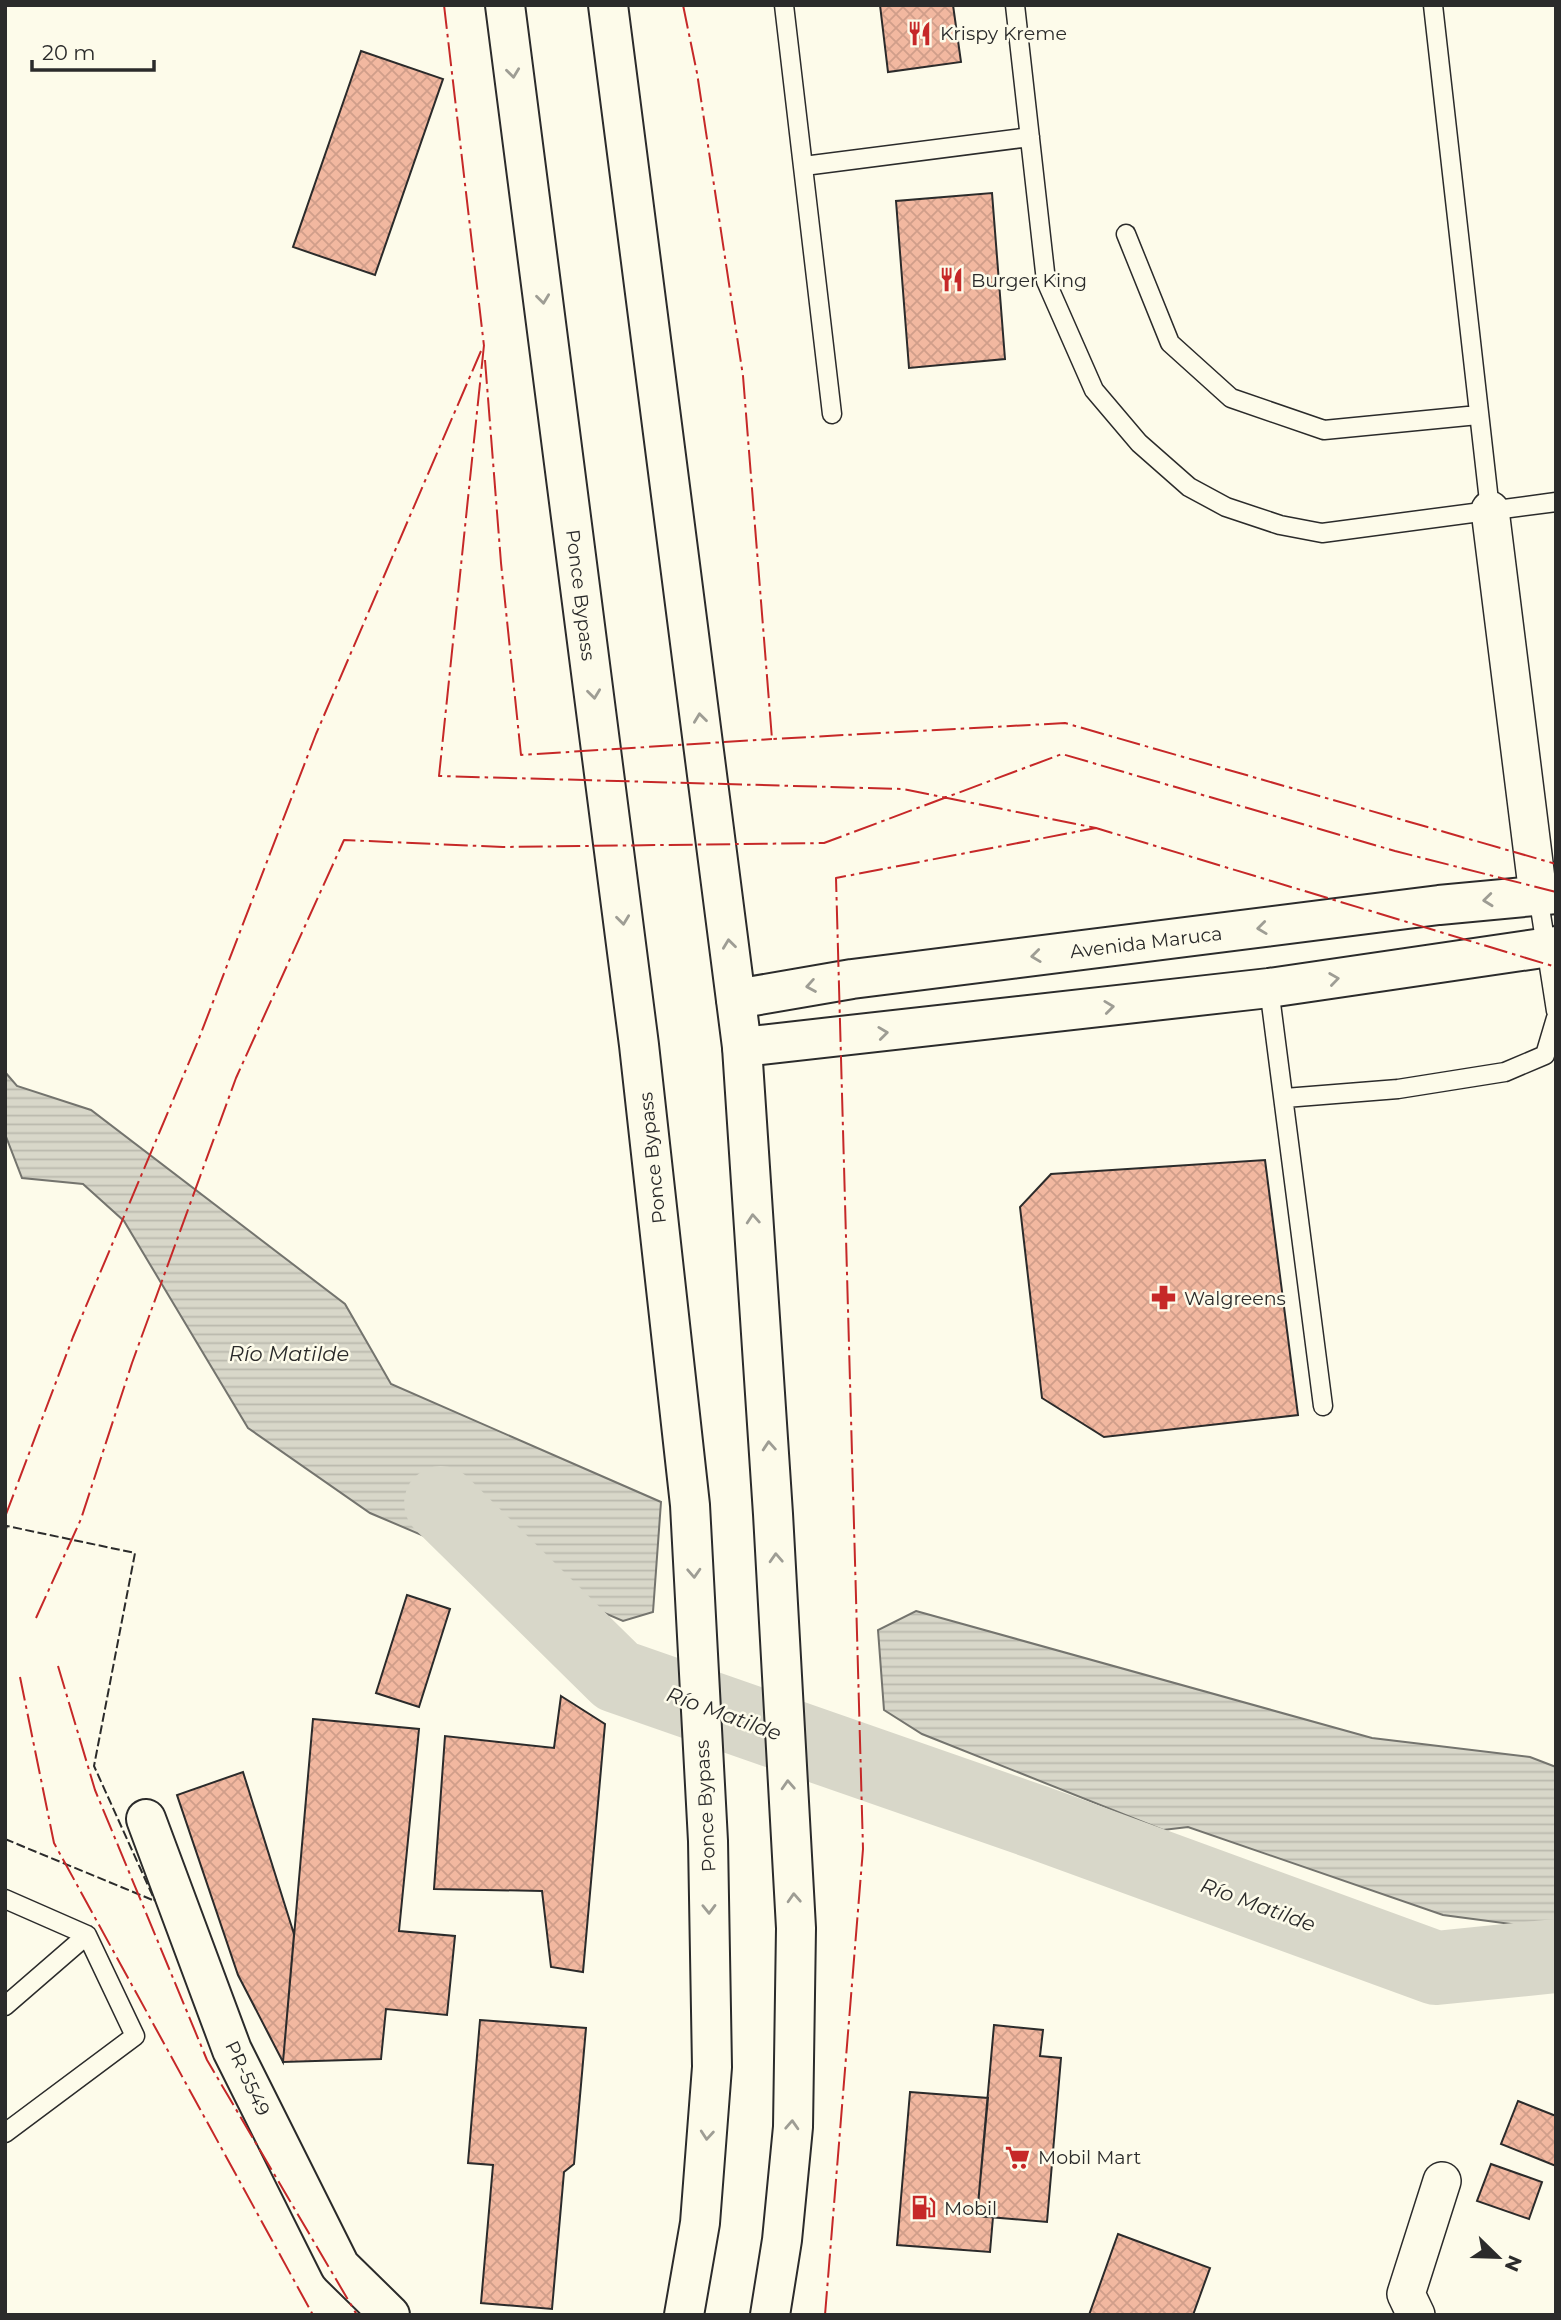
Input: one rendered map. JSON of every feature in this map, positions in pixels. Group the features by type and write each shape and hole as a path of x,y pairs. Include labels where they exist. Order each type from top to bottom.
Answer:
{"main road":[{"name":"Ponce Bypass","path":"505,5 639,1045 690,1505 708,1841 712,2067 700,2223 684,2315"},
{"path":"608,5 742,1047 773,1514 795,1954 793,2127 770,2315"},
{"name":"Avenida Maruca","path":"737,999 852,979 1438,905 1547,895"},
{"path":"742,1047 1269,988 1550,947"},
{"name":"PR-5549","path":"146,1819 232,2050 340,2266 390,2315"},
{"path":"787,2178 798,2315"},
{"path":"659,2315 700,2223"}],"street":[{"path":"1490,510 1547,895"},
{"path":"1416,2315 1406,2294 1442,2181"}],"lane":[{"path":"784,5 832,414"},
{"path":"1016,5 1046,281 1094,390 1139,443 1189,487 1226,507 1280,525 1322,533 1556,502"},
{"path":"1433,5 1490,510"},
{"path":"804,166 1030,137"},
{"path":"1126,234 1170,343 1231,398 1324,430 1478,415"},
{"path":"1547,895 1556,1011"},
{"path":"1269,988 1323,1406"},
{"path":"1285,1098 1398,1089 1505,1072 1545,1055 1556,1018"},
{"path":"5,1899 87,1935 135,2036 5,2133"},
{"path":"5,2006 87,1935"}],"water":[{"name":"Río Matilde","path":"5,1072 17,1086 91,1110 345,1304 391,1384 661,1502 653,1612 623,1621 370,1513 248,1428 124,1221 83,1184 22,1178 5,1134"},
{"path":"916,1611 1372,1738 1530,1757 1556,1767 1556,1930 1443,1915 1188,1827 1163,1830 922,1734 884,1710 878,1630"}],"building":[{"name":"Krispy Kreme","path":"880,5 953,5 961,62 888,72"},
{"path":"361,51 443,79 375,275 293,247"},
{"name":"Burger King","path":"992,193 1005,359 909,368 896,201"},
{"path":"1265,1160 1298,1415 1104,1437 1042,1398 1020,1207 1051,1174"},
{"path":"407,1595 450,1609 419,1707 376,1693"},
{"path":"561,1696 605,1724 583,1972 551,1967 542,1891 434,1889 445,1736 554,1748"},
{"path":"313,1719 419,1729 399,1931 455,1936 447,2015 386,2009 381,2059 283,2062"},
{"path":"243,1772 294,1934 283,2062 238,1975 177,1795"},
{"path":"480,2020 586,2028 574,2164 564,2172 552,2309 481,2303 493,2165 468,2163"},
{"name":"Mobil Mart","path":"994,2025 1043,2030 1040,2056 1061,2058 1047,2222 977,2216"},
{"path":"910,2092 988,2098 977,2216 993,2217 990,2252 897,2245"},
{"path":"1518,2101 1556,2116 1556,2166 1501,2144"},
{"path":"1491,2164 1542,2182 1529,2219 1477,2201"},
{"path":"1118,2234 1210,2268 1193,2315 1089,2315"}],"waterway":[{"name":"Río Matilde","path":"441,1503 617,1676 1039,1823 1436,1968 1556,1956"}],"fence":[{"path":"5,1532 7,1526 135,1553 94,1766 155,1901"},
{"path":"5,1839 155,1901"}],"power":[{"path":"444,5 484,346"},
{"path":"683,5 697,73 743,376 772,739 1065,723 1556,864"},
{"path":"484,345 439,776 903,789 1096,828 1556,967"},
{"path":"5,1517 73,1337 198,1041 316,734 481,351"},
{"path":"485,360 501,563 521,755 772,739"},
{"path":"36,1618 81,1519 132,1363 236,1078 344,840 503,847 824,843 1062,754 1395,851 1556,892"},
{"path":"825,2315 863,1849 836,878 1096,828"},
{"path":"58,1666 95,1790 207,2060 357,2315"},
{"path":"20,1677 54,1843 313,2315"}],"place":[{"name":"Krispy Kreme","path":"920,33"},
{"name":"Burger King","path":"951,280"},
{"name":"Walgreens","path":"1164,1298"},
{"name":"Mobil Mart","path":"1018,2157"},
{"name":"Mobil","path":"924,2208"}]}
